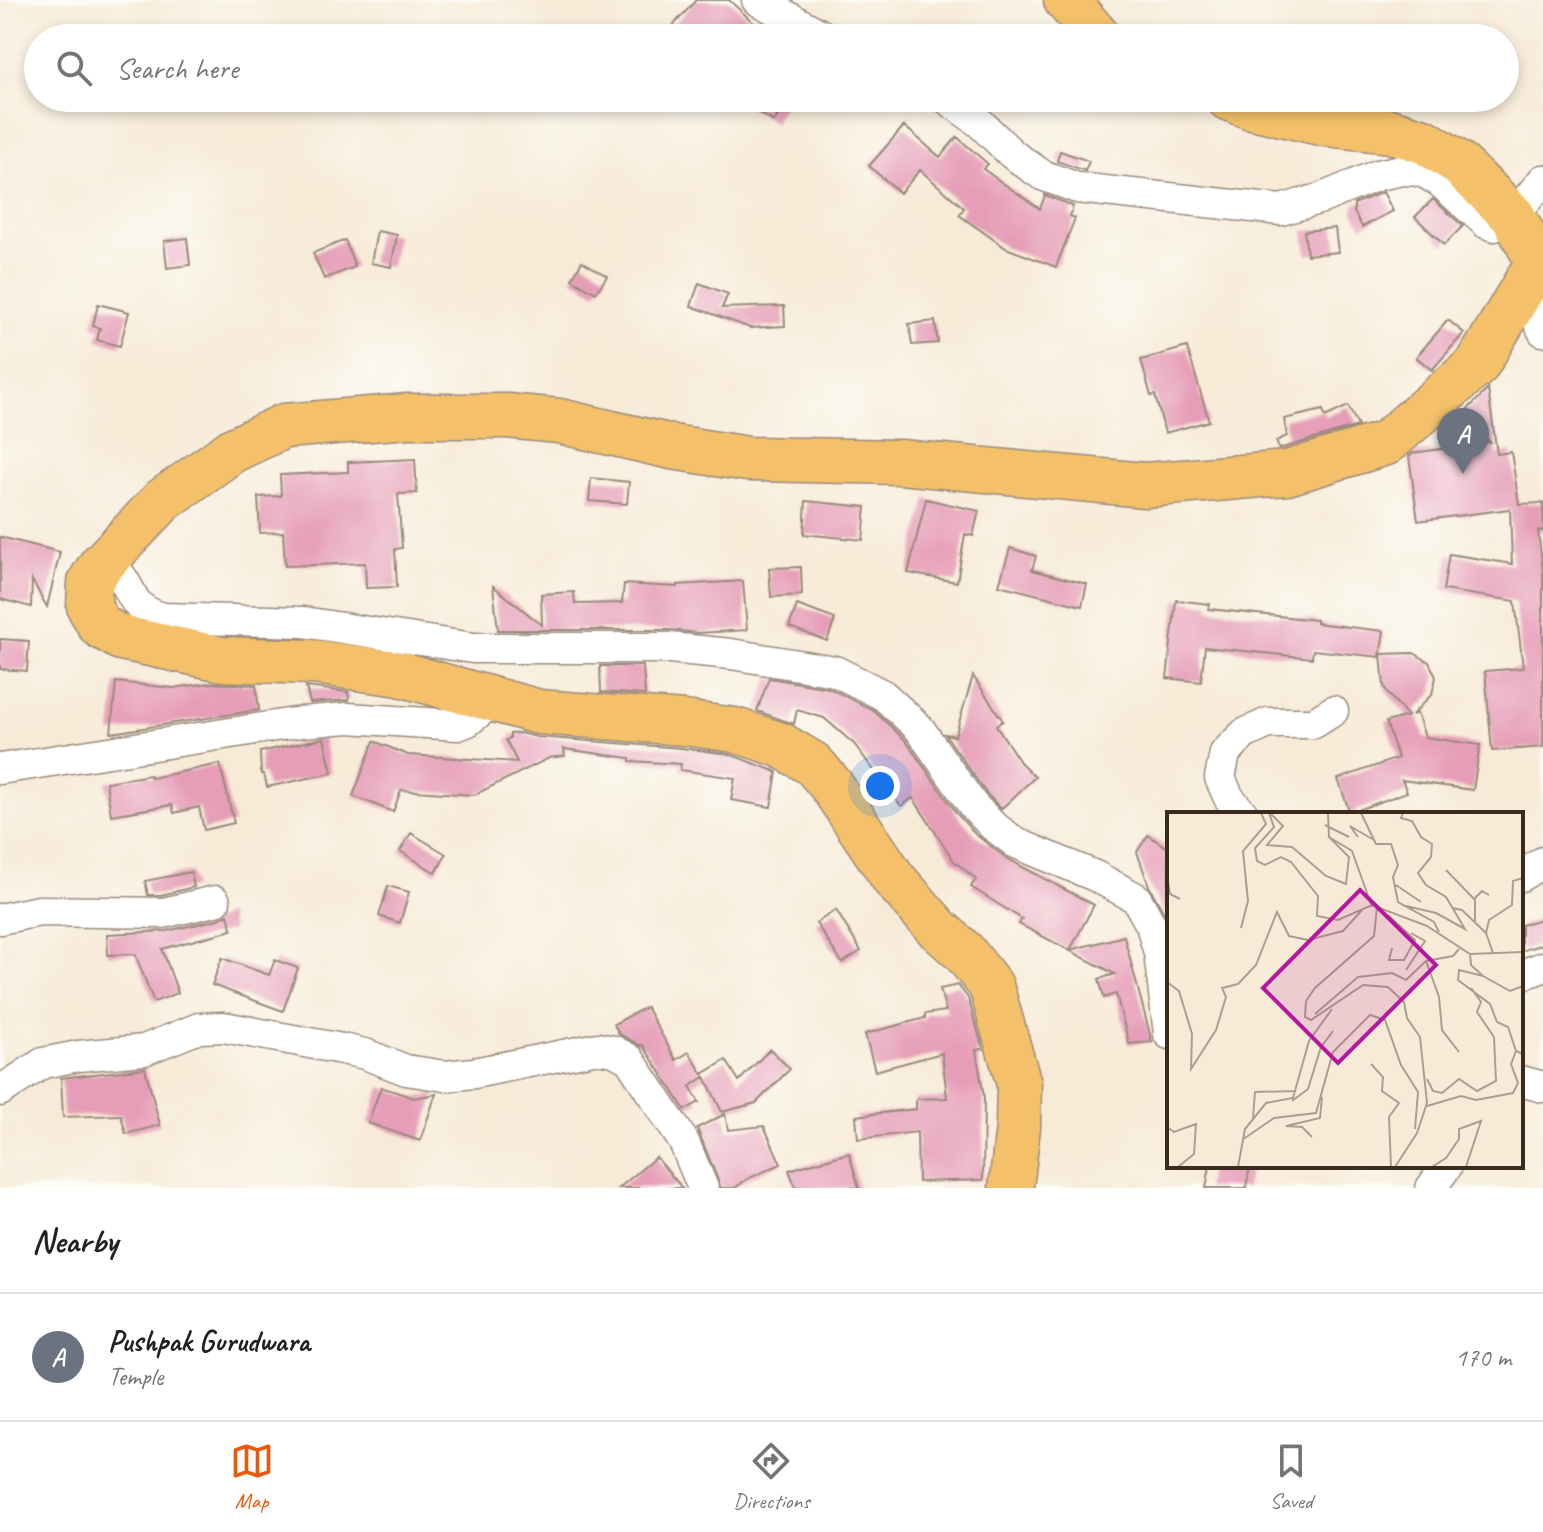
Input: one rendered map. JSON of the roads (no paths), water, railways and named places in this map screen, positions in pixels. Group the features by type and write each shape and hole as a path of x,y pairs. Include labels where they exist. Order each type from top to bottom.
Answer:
{"main road":[{"path":"1066,0 1087,24"},
{"path":"1011,1188 1019,1084 991,986 964,952 938,929 894,879 831,785 813,764 781,745 735,730 539,712 400,674 313,662 222,659 121,638 100,626 89,607 90,582 100,566 163,500 233,450 284,426 408,416 507,416 559,421 672,447 748,459 900,462 1145,485 1287,473 1386,443 1477,365 1535,273 1513,216 1457,162 1424,141 1390,131 1274,112"}],"street":[{"path":"757,0 801,24"},
{"path":"965,112 1012,154 1042,175 1077,188 1281,210 1322,198 1378,175 1402,170 1421,171 1439,181 1486,223 1495,226 1513,216 1543,180"},
{"path":"1535,273 1543,331"},
{"path":"100,566 117,571 139,608 150,615 164,618 303,622 473,648 669,648 731,654 835,671 883,695 919,728 972,804 992,825 1016,843 1095,876 1136,898 1151,925 1159,953 1167,1018"},
{"path":"0,769 301,722 348,718 458,725 493,701"},
{"path":"1241,812 1229,798 1220,778 1225,753 1244,734 1268,723 1314,723 1333,711"},
{"path":"1523,875 1543,862"},
{"path":"0,919 39,911 163,913 215,901"},
{"path":"1523,974 1543,967"},
{"path":"0,1091 43,1063 78,1056 144,1050 199,1028 224,1027 342,1049 365,1054 406,1070 445,1076 598,1048 614,1051 629,1059 684,1142 703,1188"},
{"path":"1523,1082 1543,1087"},
{"path":"1431,1188 1446,1168"}],"place":[{"name":"Pushpak Gurudwara","path":"1463,474"}]}
